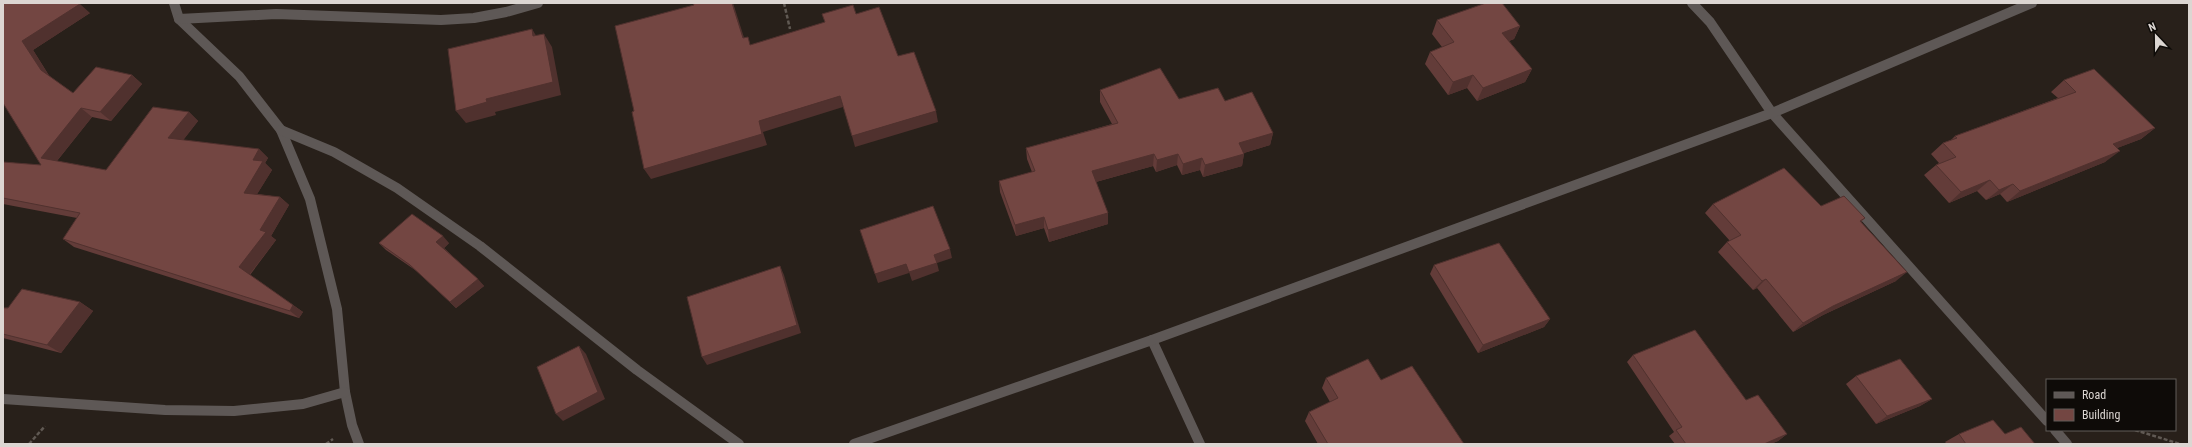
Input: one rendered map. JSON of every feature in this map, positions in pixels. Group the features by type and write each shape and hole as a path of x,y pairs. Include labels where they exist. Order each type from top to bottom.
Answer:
{"street":[{"path":"174,3 179,19 239,76 281,130 310,199 314,214 337,309 345,392 352,425 360,444"},
{"path":"179,19 275,14 422,21 474,20 538,3"},
{"path":"1692,3 1710,22 1772,113 2046,420"},
{"path":"854,444 1152,340 1772,113 2032,3"},
{"path":"281,130 334,152 397,188 455,228 567,313 637,370 738,444"},
{"path":"1152,340 1200,444"},
{"path":"3,399 165,410 234,411 303,404 345,392"},
{"path":"2056,431 2067,444"}],"path":[{"path":"784,3 790,29"},
{"path":"2138,431 2180,444"}],"building":[{"path":"3,3 80,4 22,41 41,70 73,93 96,67 132,75 100,112 81,108 41,158 106,170 153,107 189,112 168,138 259,149 253,160 263,161 244,193 280,197 260,230 266,232 239,267 293,305 290,311 63,239 80,213 3,198 3,162 41,165 3,103"},
{"path":"693,3 732,3 743,38 748,37 750,45 825,22 822,14 853,5 856,14 879,7 898,56 914,52 936,111 852,136 840,96 759,121 762,134 644,169 632,112 634,111 615,26 694,5"},
{"path":"1486,3 1502,3 1520,26 1502,33 1532,69 1483,88 1473,75 1453,82 1430,52 1454,42 1437,20"},
{"path":"532,29 533,36 544,34 553,82 486,99 487,102 456,111 448,49"},
{"path":"1160,68 1179,99 1218,88 1225,101 1252,92 1273,133 1239,143 1244,154 1205,165 1202,158 1183,164 1178,154 1157,160 1154,154 1092,171 1108,213 1048,230 1044,217 1015,225 999,181 1035,171 1026,148 1118,123 1100,90"},
{"path":"2094,69 2155,128 2113,144 2120,151 2020,191 2013,184 1999,190 1990,180 1961,192 1936,165 1956,157 1943,143 1957,138 1955,136 2076,92 2064,80"},
{"path":"1784,168 1821,206 1844,196 1865,218 1860,221 1907,272 1833,306 1803,323 1766,279 1762,281 1727,242 1741,235 1713,204"},
{"path":"933,206 950,249 934,255 937,263 909,272 906,264 875,274 860,230"},
{"path":"412,214 443,236 436,242 478,279 450,302 410,265 379,243"},
{"path":"1499,243 1550,319 1483,345 1434,265"},
{"path":"780,266 797,325 702,357 687,297"},
{"path":"22,289 80,302 47,345 3,334 3,308 8,308"},
{"path":"1695,330 1746,400 1758,395 1787,434 1764,444 1686,444 1676,430 1682,427 1633,355"},
{"path":"579,346 598,392 556,414 537,367"},
{"path":"1368,359 1381,380 1412,366 1464,444 1328,444 1309,412 1338,398 1326,378"},
{"path":"1900,359 1932,399 1887,416 1856,376"},
{"path":"1993,420 2005,434 2021,427 2035,444 1966,444 1959,434"}]}
